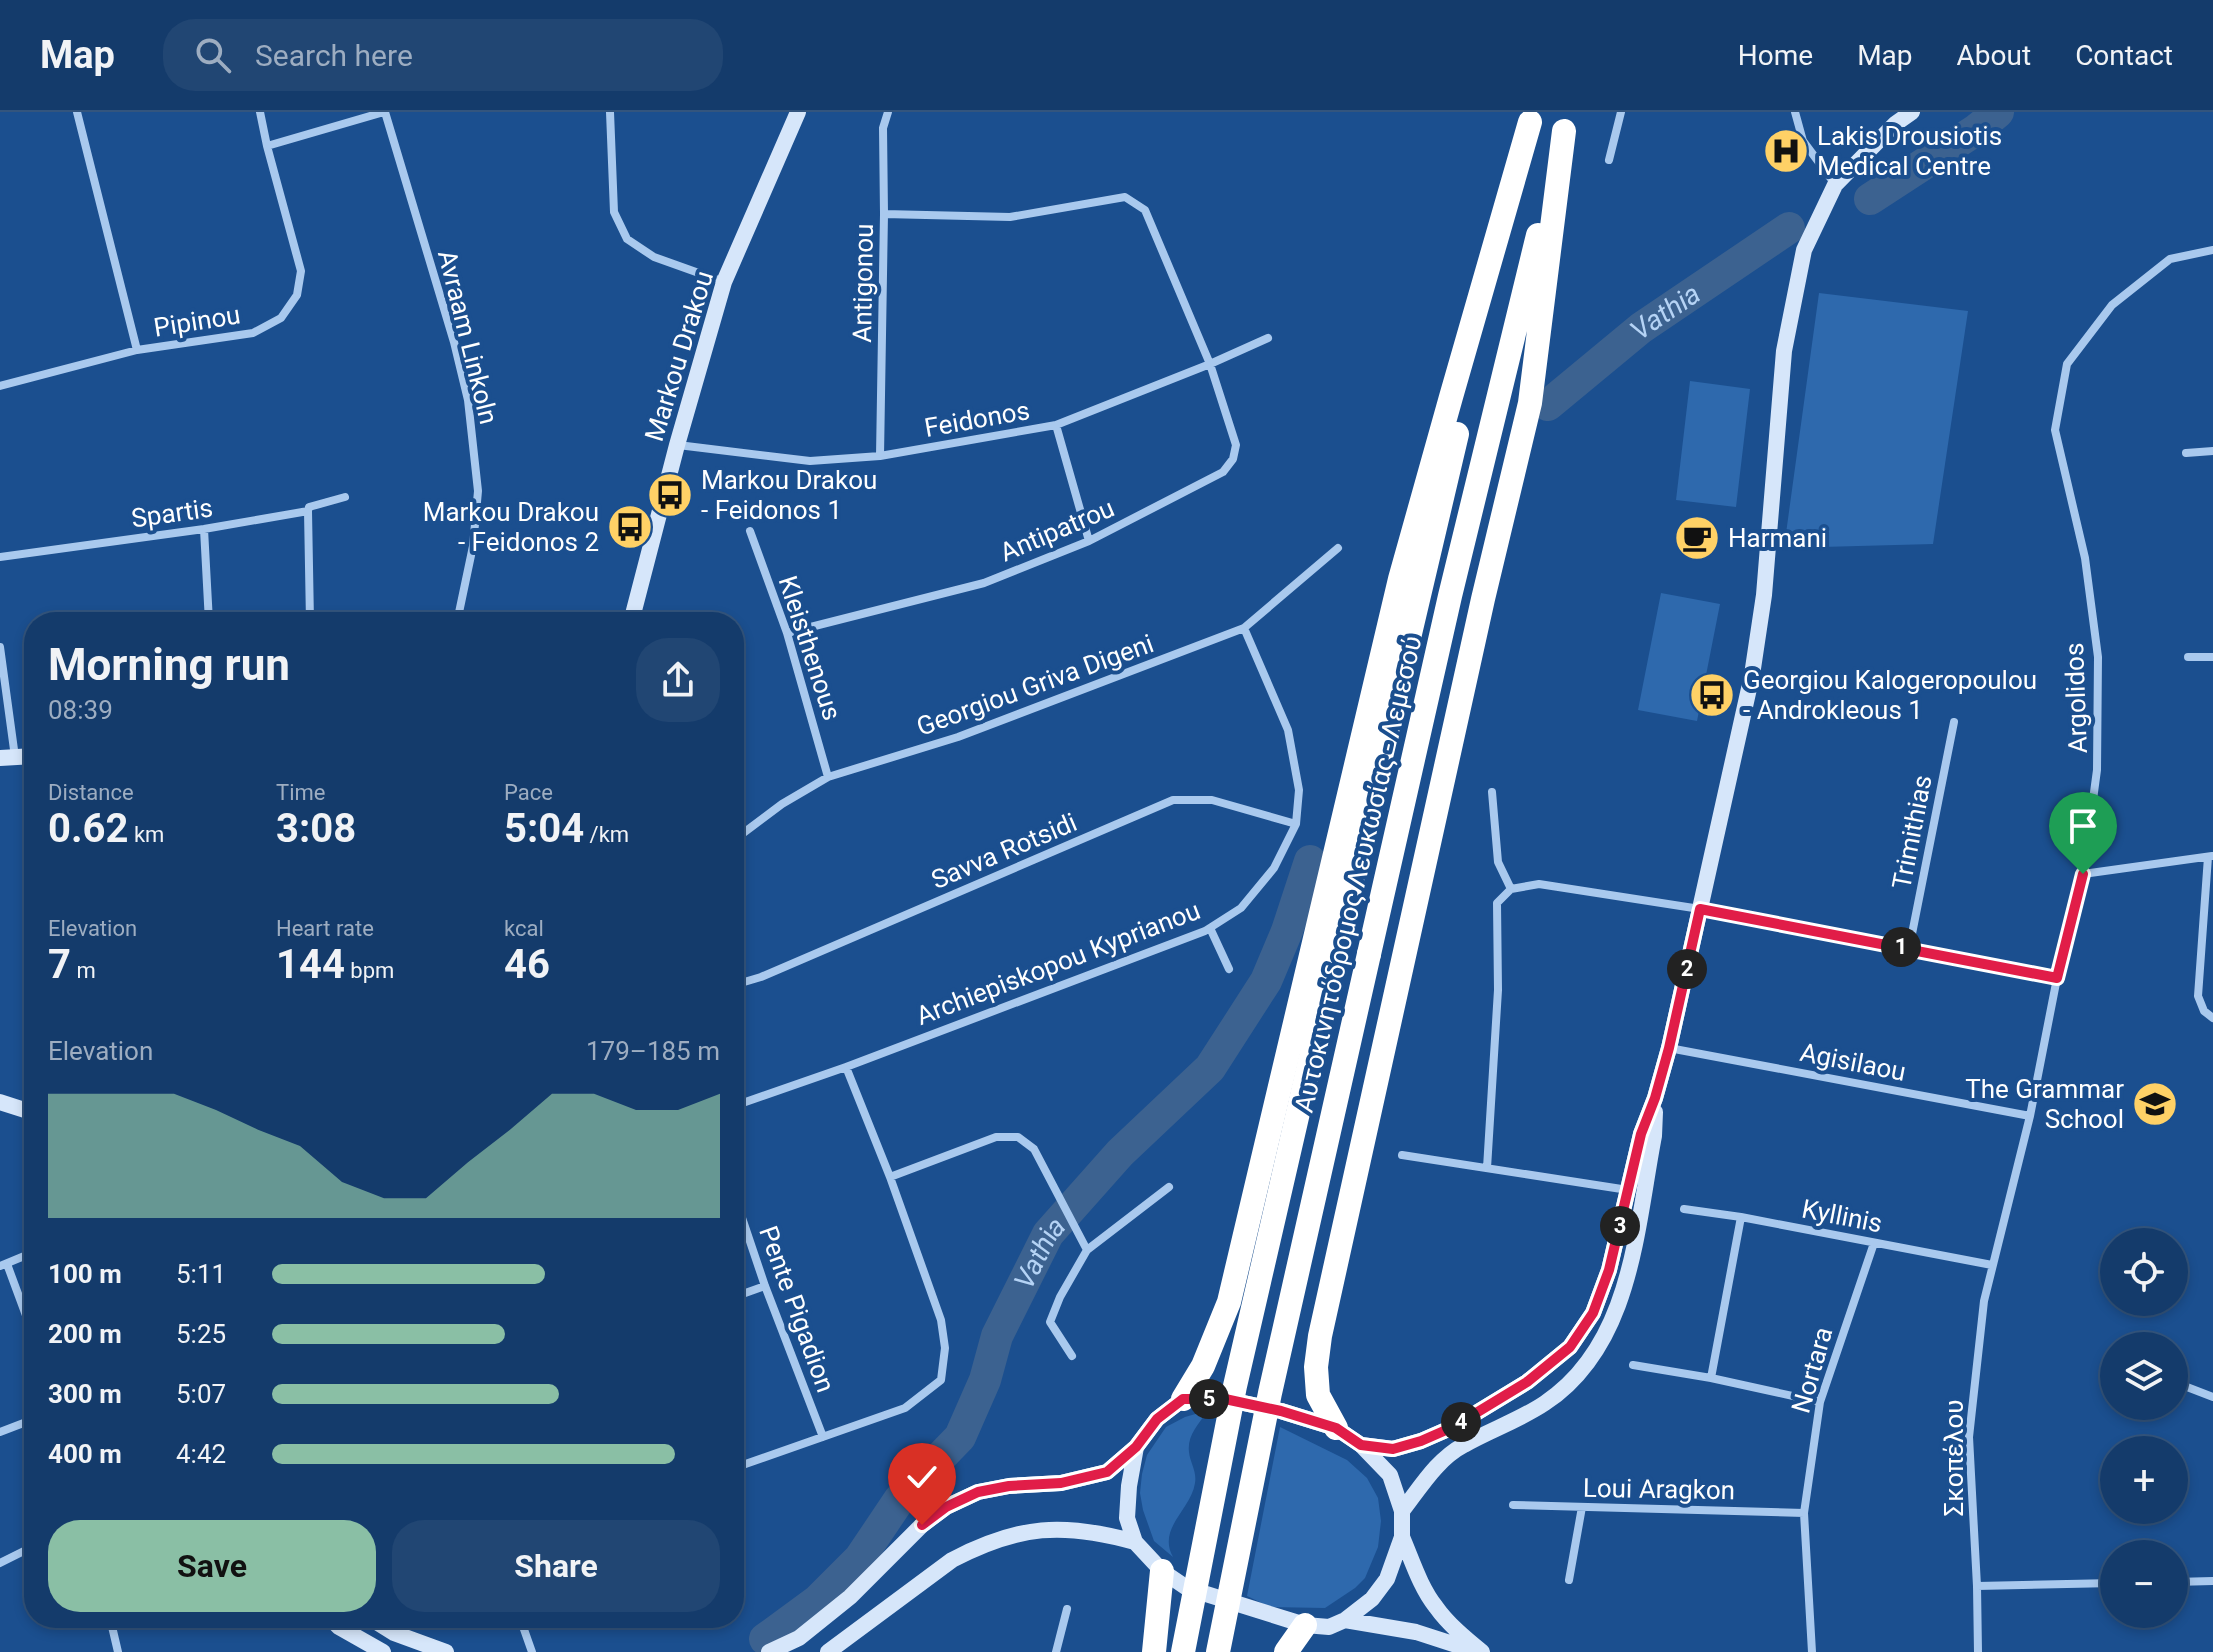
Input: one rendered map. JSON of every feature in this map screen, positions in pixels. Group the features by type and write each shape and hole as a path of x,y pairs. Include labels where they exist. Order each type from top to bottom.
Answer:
{"highway":[{"name":"Αυτοκινητόδρομος Λευκωσίας - Λεμεσού","path":"1183,1652 1235,1386 1531,117"},
{"path":"1183,1399 1203,1366 1229,1302 1400,579 1531,117"},
{"name":"Αυτοκινητόδρομος Λευκωσίας - Λεμεσού","path":"1218,1652 1270,1393 1450,596 1566,122"},
{"path":"1336,1428 1318,1395 1316,1367 1320,1336 1483,599 1530,403 1566,122"},
{"path":"1154,1652 1162,1571"},
{"path":"1286,1652 1305,1625"}],"street":[{"path":"77,112 137,350"},
{"name":"Pipinou","path":"0,386 137,350 253,333 281,318 297,295 301,271 260,112"},
{"path":"267,146 385,112"},
{"name":"Avraam Linkoln","path":"385,112 454,342 468,400 478,491 473,546 459,612"},
{"path":"610,112 614,212 627,239 654,257 724,282"},
{"name":"Markou Drakou","path":"634,612 724,282 798,112"},
{"name":"Antigonou","path":"880,456 883,128 888,112"},
{"path":"1609,160 1621,112"},
{"path":"1795,112 1803,141 1835,185"},
{"path":"1361,1445 1393,1449 1453,1427 1527,1382 1570,1347 1593,1313 1609,1270 1641,1134 1669,1048 1752,675 1762,612 1784,351 1804,250 1835,185 1895,124 1912,112"},
{"name":"Antipatrou","path":"787,633 984,583 1089,541 1223,472 1233,459 1236,445 1210,364 1145,210 1125,197 1010,217 884,214"},
{"name":"Argolidos","path":"1992,1265 2030,1116 2057,978 2083,874 2097,770 2098,662 2085,558 2055,430 2067,364 2123,295 2170,259 2213,250"},
{"name":"Feidonos","path":"677,445 810,461 880,456 1056,425 1268,338"},
{"path":"1056,425 1089,541"},
{"path":"2186,453 2213,451"},
{"name":"Spartis","path":"0,557 204,529 308,511 309,507 345,497"},
{"path":"308,511 310,612"},
{"path":"204,529 208,612"},
{"name":"Kleisthenous","path":"750,531 787,633 828,777"},
{"name":"Georgiou Griva Digeni","path":"744,832 782,804 828,777 958,737 1244,628 1338,548"},
{"name":"Archiepiskopou Kyprianou","path":"744,1103 846,1067 1210,928 1241,908 1274,868 1296,824 1299,790 1288,730 1244,628"},
{"path":"0,647 8,757"},
{"path":"2188,657 2213,657"},
{"name":"Trimithias","path":"1909,949 1954,722"},
{"path":"1492,792 1498,862 1511,889"},
{"name":"Savva Rotsidi","path":"744,982 1173,800 1212,800 1296,824"},
{"path":"2083,874 2210,856 2198,996 2204,1011 2213,1018"},
{"path":"1487,1168 1498,990 1497,903 1511,889 1539,884 1700,909 2057,978"},
{"path":"1210,928 1229,969"},
{"name":"Agisilaou","path":"1669,1048 2030,1116"},
{"path":"744,1465 905,1408 941,1380 945,1348 941,1320 890,1177 846,1067"},
{"path":"1402,1511 1436,1466 1462,1445 1545,1403 1573,1379 1582,1371 1610,1329 1627,1280 1654,1136 1655,1098"},
{"path":"0,1102 24,1109"},
{"path":"890,1177 996,1137 1018,1137 1034,1149 1087,1250"},
{"path":"1402,1155 1628,1190"},
{"path":"1072,1356 1050,1322 1060,1297 1087,1250 1169,1187"},
{"name":"Kyllinis","path":"1684,1209 1992,1265"},
{"path":"1711,1378 1741,1217"},
{"name":"Pente Pigadion","path":"744,1234 823,1437"},
{"name":"Nortara","path":"1812,1652 1804,1513 1820,1402 1874,1243"},
{"path":"24,1256 3,1265 24,1314"},
{"name":"Σκοπέλου","path":"1978,1652 1969,1437 1984,1301 1992,1265"},
{"path":"744,1293 765,1286"},
{"path":"1633,1365 1820,1402"},
{"path":"2188,1387 2213,1397"},
{"path":"769,1652 799,1638 850,1597 922,1525 946,1507 978,1492 1009,1486 1061,1483 1107,1472 1136,1447 1157,1419 1183,1399 1225,1399 1281,1411 1336,1428 1361,1445 1390,1475 1402,1511 1402,1537 1387,1579 1372,1599 1345,1620 1329,1627 1305,1625 1187,1588 1162,1571 1135,1542 1127,1518 1136,1447"},
{"path":"0,1432 24,1423"},
{"name":"Loui Aragkon","path":"1513,1505 1804,1513"},
{"path":"1569,1580 1582,1507"},
{"path":"828,1652 952,1560 973,1549 1041,1529 1103,1533 1135,1542"},
{"path":"1402,1537 1435,1606 1479,1652"},
{"path":"0,1563 24,1551"},
{"path":"2188,1582 2213,1581"},
{"path":"1977,1586 2100,1583"},
{"path":"1056,1652 1067,1609"},
{"path":"1345,1620 1416,1632 1479,1652"},
{"path":"112,1628 118,1652"},
{"path":"341,1628 383,1652"},
{"path":"386,1628 439,1651"},
{"path":"524,1628 532,1652"}],"shaded area":[{"path":"1819,293 1968,311 1933,544 1784,548"},
{"path":"1690,381 1750,389 1736,507 1676,500"},
{"path":"1661,593 1720,604 1697,721 1638,710"},
{"path":"1206,1413 1194,1431 1189,1446 1195,1483 1169,1537 1173,1557 1154,1541 1143,1510 1140,1493 1142,1474 1147,1455 1166,1427"},
{"path":"1280,1427 1347,1460 1367,1478 1378,1498 1381,1521 1378,1547 1365,1578 1325,1608 1270,1607 1247,1596"}],"waterway":[{"name":"Vathia","path":"1870,199 1976,130 1998,112"},
{"name":"Vathia","path":"1548,405 1641,328 1789,228"},
{"name":"Vathia","path":"765,1639 817,1601 860,1558 899,1500 960,1437 985,1380 997,1336 1048,1234 1120,1153 1210,1068 1266,981 1287,931 1310,861"}],"place":[{"name":"Lakis Drousiotis Medical Centre","path":"1786,151"},
{"name":"Markou Drakou - Feidonos 1","path":"670,495"},
{"name":"Markou Drakou - Feidonos 2","path":"630,527"},
{"name":"Harmani","path":"1697,538"},
{"name":"Georgiou Kalogeropoulou - Androkleous 1","path":"1712,695"},
{"name":"The Grammar School","path":"2155,1104"}],"route":[{"path":"922,1525 946,1507 978,1492 1009,1486 1061,1483 1107,1472 1136,1447 1157,1419 1183,1399 1225,1399 1281,1411 1336,1428 1361,1445 1393,1449 1453,1427 1527,1382 1570,1347 1593,1313 1609,1270 1641,1134 1669,1048 1700,909 2057,978 2083,874"}]}
